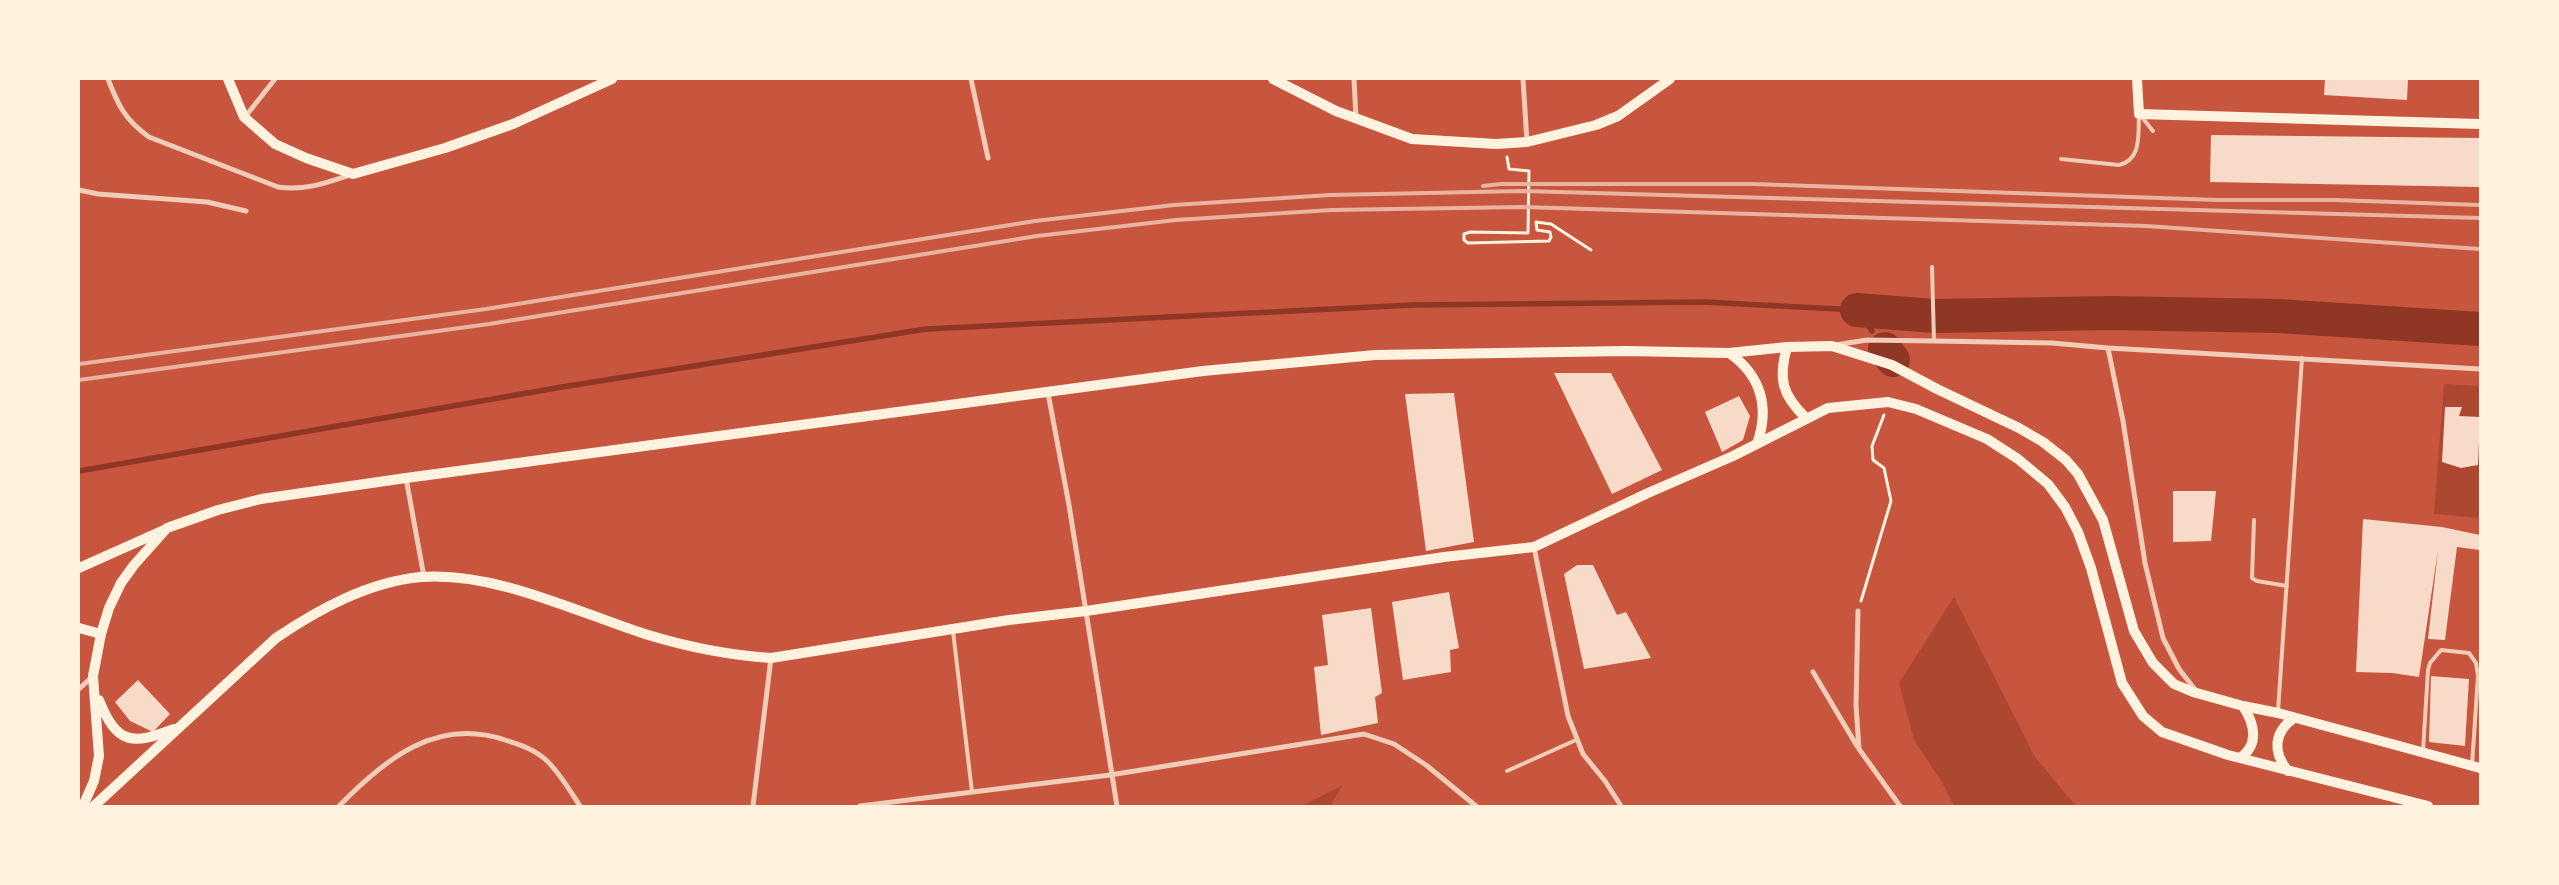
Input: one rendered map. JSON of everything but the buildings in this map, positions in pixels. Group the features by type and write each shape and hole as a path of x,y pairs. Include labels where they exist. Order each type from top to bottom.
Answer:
{"main road":[{"path":"228,79 244,117 275,144 306,158 353,174 445,148 513,124 612,79"},
{"path":"1273,79 1336,111 1412,139 1496,144 1528,142 1596,125 1618,116 1670,79"},
{"path":"2138,79 2139,114 2480,124"},
{"path":"79,568 167,528 218,510 261,499 1203,371 1375,355 1626,350 1728,353 1787,347 1832,346 1892,365 1937,389 2019,428 2043,442 2066,460 2078,474 2103,520 2127,613 2138,639 2153,663 2174,684 2199,694 2423,751 2476,767"},
{"path":"1787,347 1782,369 1782,382 1787,396 1806,418"},
{"path":"1728,353 1746,367 1760,390 1764,402 1763,423 1757,444"},
{"path":"94,806 276,638 305,618 340,600 400,580 424,577 482,581 694,649 771,658 1009,620 1086,612 1434,559 1534,548 1757,444 1828,408 1888,402 1916,409 1987,439 2018,459 2048,484 2065,507 2078,532 2092,568 2116,666 2122,682 2143,716 2162,732 2184,741 2240,758 2428,806"},
{"path":"83,806 94,781 100,756 93,680 101,634 109,608 121,583 134,564 167,528"},
{"path":"79,628 101,634"},
{"path":"93,680 107,720 118,732 129,738 139,741 150,739 180,727"},
{"path":"2240,758 2252,747 2254,735 2251,721 2243,706"},
{"path":"2288,771 2279,755 2278,736 2294,718"}],"street":[{"path":"108,79 123,112 133,126 158,140 278,187 293,189 309,188 353,174"},
{"path":"244,117 275,79"},
{"path":"971,79 988,158"},
{"path":"1354,79 1356,118"},
{"path":"1524,79 1528,142"},
{"path":"79,190 98,194 207,202 246,211"},
{"path":"1832,346 1867,340 2052,343 2480,370"},
{"path":"2108,348 2123,421 2145,563 2163,638 2179,669 2199,694"},
{"path":"1048,393 1086,612 1116,806"},
{"path":"406,478 424,577"},
{"path":"1534,548 1560,683 1576,740 1621,806"},
{"path":"1858,611 1856,705 1859,749"},
{"path":"753,806 771,658"},
{"path":"1813,672 1859,749 1900,806"},
{"path":"79,689 93,680"},
{"path":"339,806 369,776 405,750 440,736 485,734 531,749 546,760 559,775 580,806"},
{"path":"860,806 1110,775 1364,734 1394,744 1426,765 1476,806"}],"lane":[{"path":"2139,114 2153,131"},
{"path":"2061,159 2119,165 2128,163 2133,158 2138,144 2139,114"},
{"path":"1932,267 1934,341"},
{"path":"2278,713 2302,358"},
{"path":"2254,520 2252,578 2257,581 2287,586"},
{"path":"953,629 972,792"},
{"path":"2423,751 2430,663 2441,650 2469,653 2476,663 2478,676 2476,767"},
{"path":"1508,771 1576,740"}],"path":[{"path":"1501,157 1508,157 1509,169 1529,171 1528,233 1470,232 1464,234 1464,240 1468,243 1549,241 1550,232 1537,230 1536,222 1551,224 1591,250"},
{"path":"1858,611 1891,501 1884,468 1873,460 1872,446 1880,428"}],"shaded area":[{"path":"2444,384 2480,386 2480,518 2434,514"},
{"path":"1954,597 2035,757 2076,806 1954,806 1943,784 1914,740 1899,683"},
{"path":"1343,785 1330,806 1302,806"}],"waterway":[{"path":"79,471 562,387 926,329 1413,305 1704,302 1857,310 1872,331"},
{"path":"1857,310 1934,316 2112,313 2278,316 2480,329"},
{"path":"1885,349 1893,360"}],"railway":[{"path":"1483,186 1501,184 1753,184 2218,200 2335,200 2480,205"},
{"path":"79,364 486,309 1035,221 1174,205 1330,195 1523,191 2480,218"},
{"path":"79,380 489,324 1037,236 1176,220 1331,210 1523,207 2146,226 2480,249"}]}
